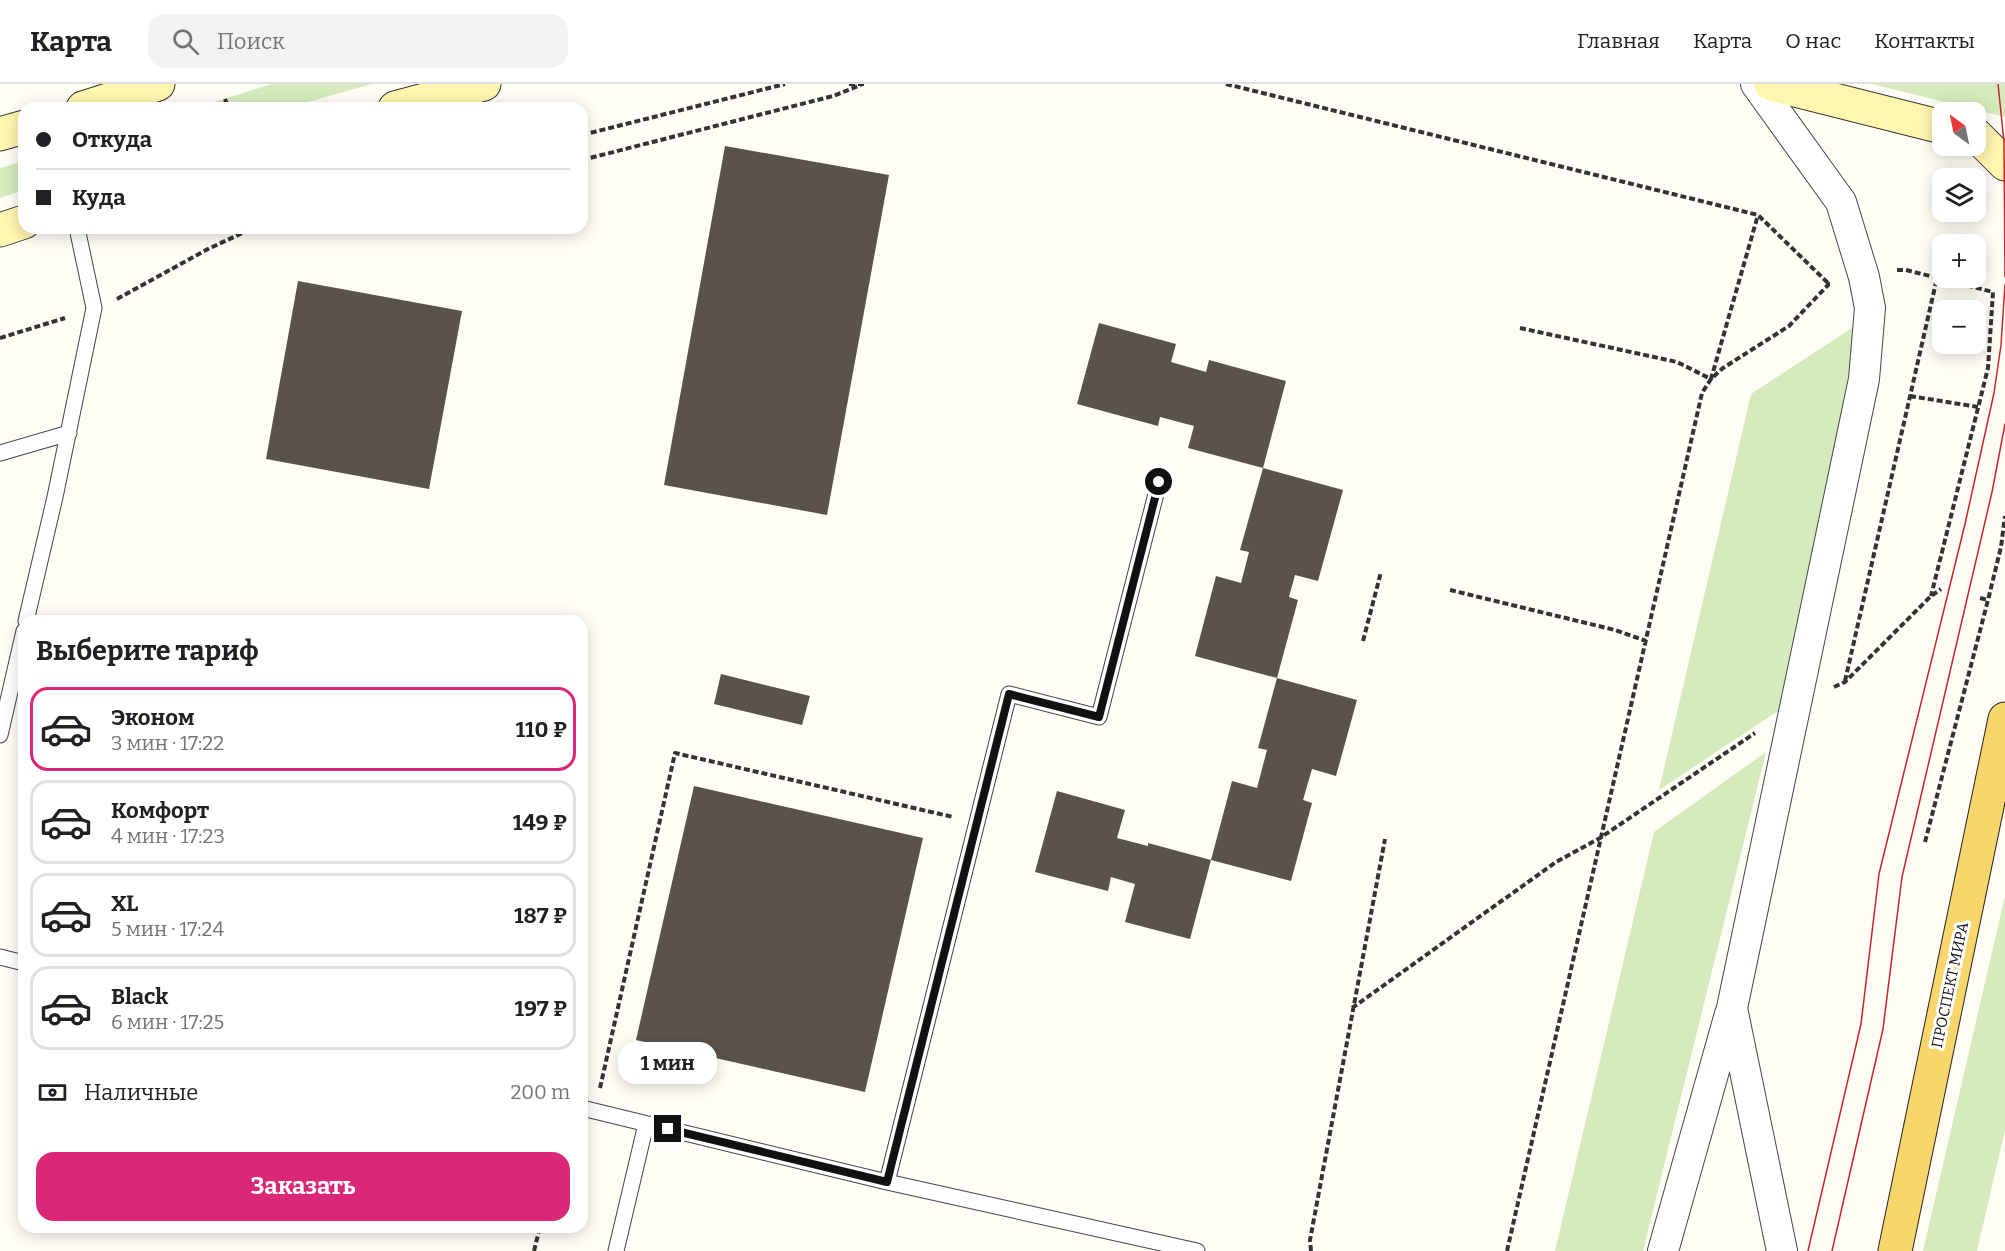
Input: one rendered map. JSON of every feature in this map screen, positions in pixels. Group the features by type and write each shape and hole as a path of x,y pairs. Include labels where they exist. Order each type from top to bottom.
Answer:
{"main road":[{"path":"102,102 158,84"},
{"path":"416,102 484,84"},
{"path":"1771,84 1932,124"},
{"path":"0,134 18,129"},
{"path":"1986,137 2005,142"},
{"path":"1986,145 2005,164"},
{"path":"0,230 18,224"},
{"name":"ПРОСПЕКТ МИРА","path":"1895,1251 2005,719"}],"street":[{"path":"1664,1251 1732,1008 1864,379 1870,308 1864,277 1841,202 1756,84"},
{"path":"1732,1008 1782,1251"}],"lane":[{"path":"27,615 69,433 94,308 78,234"},
{"path":"0,453 69,433"},
{"path":"887,1182 1009,694 1099,717 1159,482"},
{"path":"0,735 18,657"},
{"path":"0,957 18,962"},
{"path":"589,1110 887,1182 1197,1251"},
{"path":"616,1251 646,1124"}],"path":[{"path":"588,133 785,84"},
{"path":"849,84 861,85"},
{"path":"588,158 833,96 866,84"},
{"path":"1226,84 1758,215 1829,284"},
{"path":"1507,1251 1702,393 1711,379 1758,215"},
{"path":"108,304 240,234"},
{"path":"1711,379 1733,362 1790,326 1829,284 1864,277 1878,270 1906,270 1932,277"},
{"path":"1845,682 1935,288"},
{"path":"1931,596 1988,368 1993,292 1977,288"},
{"path":"0,338 66,318"},
{"path":"1520,328 1677,362 1711,379"},
{"path":"1910,396 1978,407"},
{"path":"1925,842 1988,600 2001,547 2005,516"},
{"path":"1363,641 1381,572"},
{"path":"1352,1008 1556,862 1600,838 1796,705 1845,682 1931,596 1941,589"},
{"path":"1450,590 1616,630 1646,641"},
{"path":"1980,598 1988,600"},
{"path":"589,1110 675,753 977,823"},
{"path":"1311,1251 1310,1240 1385,839"},
{"path":"534,1251 538,1233"}],"green space":[{"path":"272,84 372,84 308,102 214,102"},
{"path":"1872,84 2005,84 2005,117 1986,112 1986,102 1945,102"},
{"path":"18,163 18,192 0,198 0,168"},
{"path":"1858,324 1784,707 1659,790 1751,394"},
{"path":"1766,752 1643,1251 1555,1251 1654,832"},
{"path":"2005,896 2005,1130 1977,1251 1923,1251"}],"building":[{"path":"725,146 889,175 827,515 664,485"},
{"path":"298,281 462,311 429,489 266,459"},
{"path":"1099,323 1176,344 1171,362 1206,372 1209,360 1286,381 1263,468 1188,448 1194,426 1160,417 1158,426 1077,404"},
{"path":"1263,468 1343,490 1318,581 1295,575 1289,597 1298,600 1277,678 1195,656 1216,576 1241,583 1249,552 1240,550"},
{"path":"721,674 810,696 802,725 714,704"},
{"path":"1277,678 1357,700 1336,776 1312,769 1303,800 1312,803 1291,881 1211,860 1232,781 1257,788 1267,750 1258,748"},
{"path":"694,786 923,838 865,1092 636,1040"},
{"path":"1057,791 1125,810 1117,838 1148,846 1148,843 1211,860 1190,939 1125,922 1135,884 1111,877 1108,891 1035,872"}],"tram line":[{"path":"1998,84 2004,142 2005,277"},
{"path":"1808,1251 1861,1024 1879,874 1965,524 1994,393 2001,345 2005,285"},
{"path":"1832,1251 1883,1029 1902,877 1992,492 2005,424"}],"route":[{"path":"668,1129 887,1182 1009,694 1099,717 1159,482"}]}
